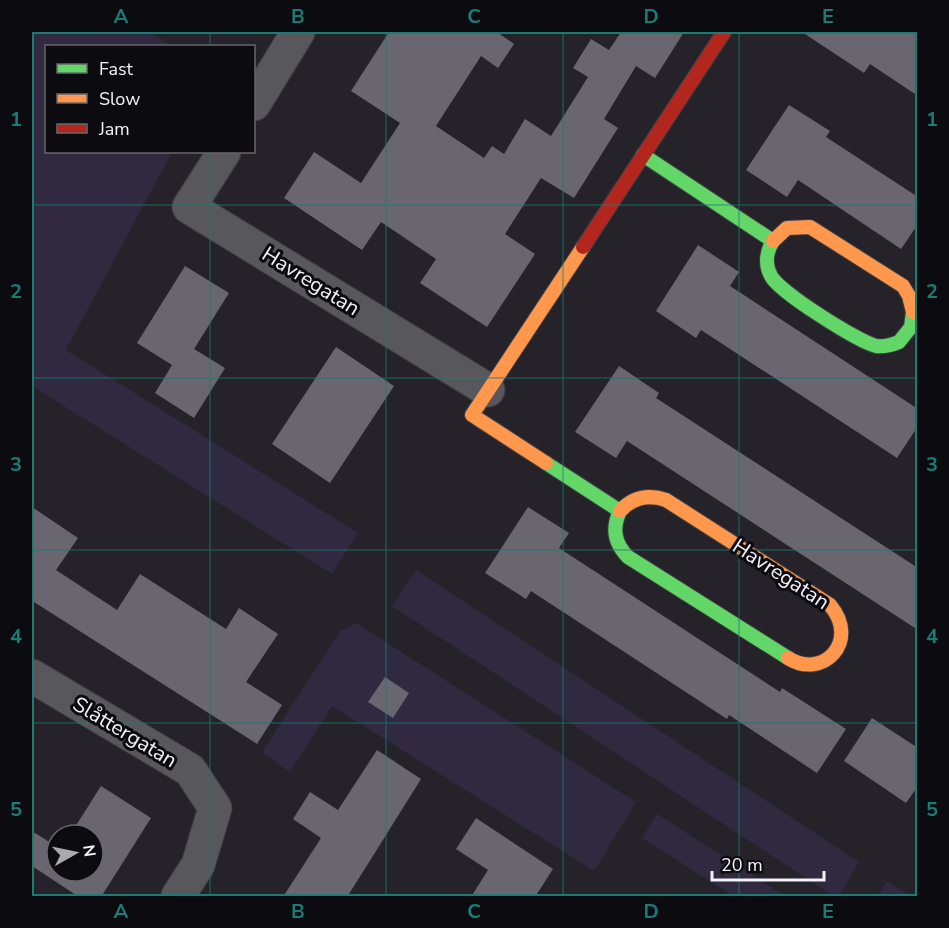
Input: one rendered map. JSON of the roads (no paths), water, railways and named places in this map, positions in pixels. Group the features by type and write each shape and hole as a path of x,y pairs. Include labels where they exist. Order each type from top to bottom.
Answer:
{"street":[{"path":"255,102 298,32"},
{"path":"620,511 472,415 724,32"},
{"name":"Havregatan","path":"223,153 189,207 488,390"},
{"path":"643,155 773,241"},
{"path":"810,227 903,286 910,293 915,309 909,332 892,345 869,345 778,286 767,265 768,250 773,241 787,228 810,227"},
{"name":"Havregatan","path":"642,496 666,500 832,606 841,619 843,638 837,650 820,664 797,664 628,557 621,551 615,536 615,526 620,511 628,503 642,496"},
{"name":"Slåttergatan","path":"32,676 190,770 214,808 198,865 178,897"}]}
